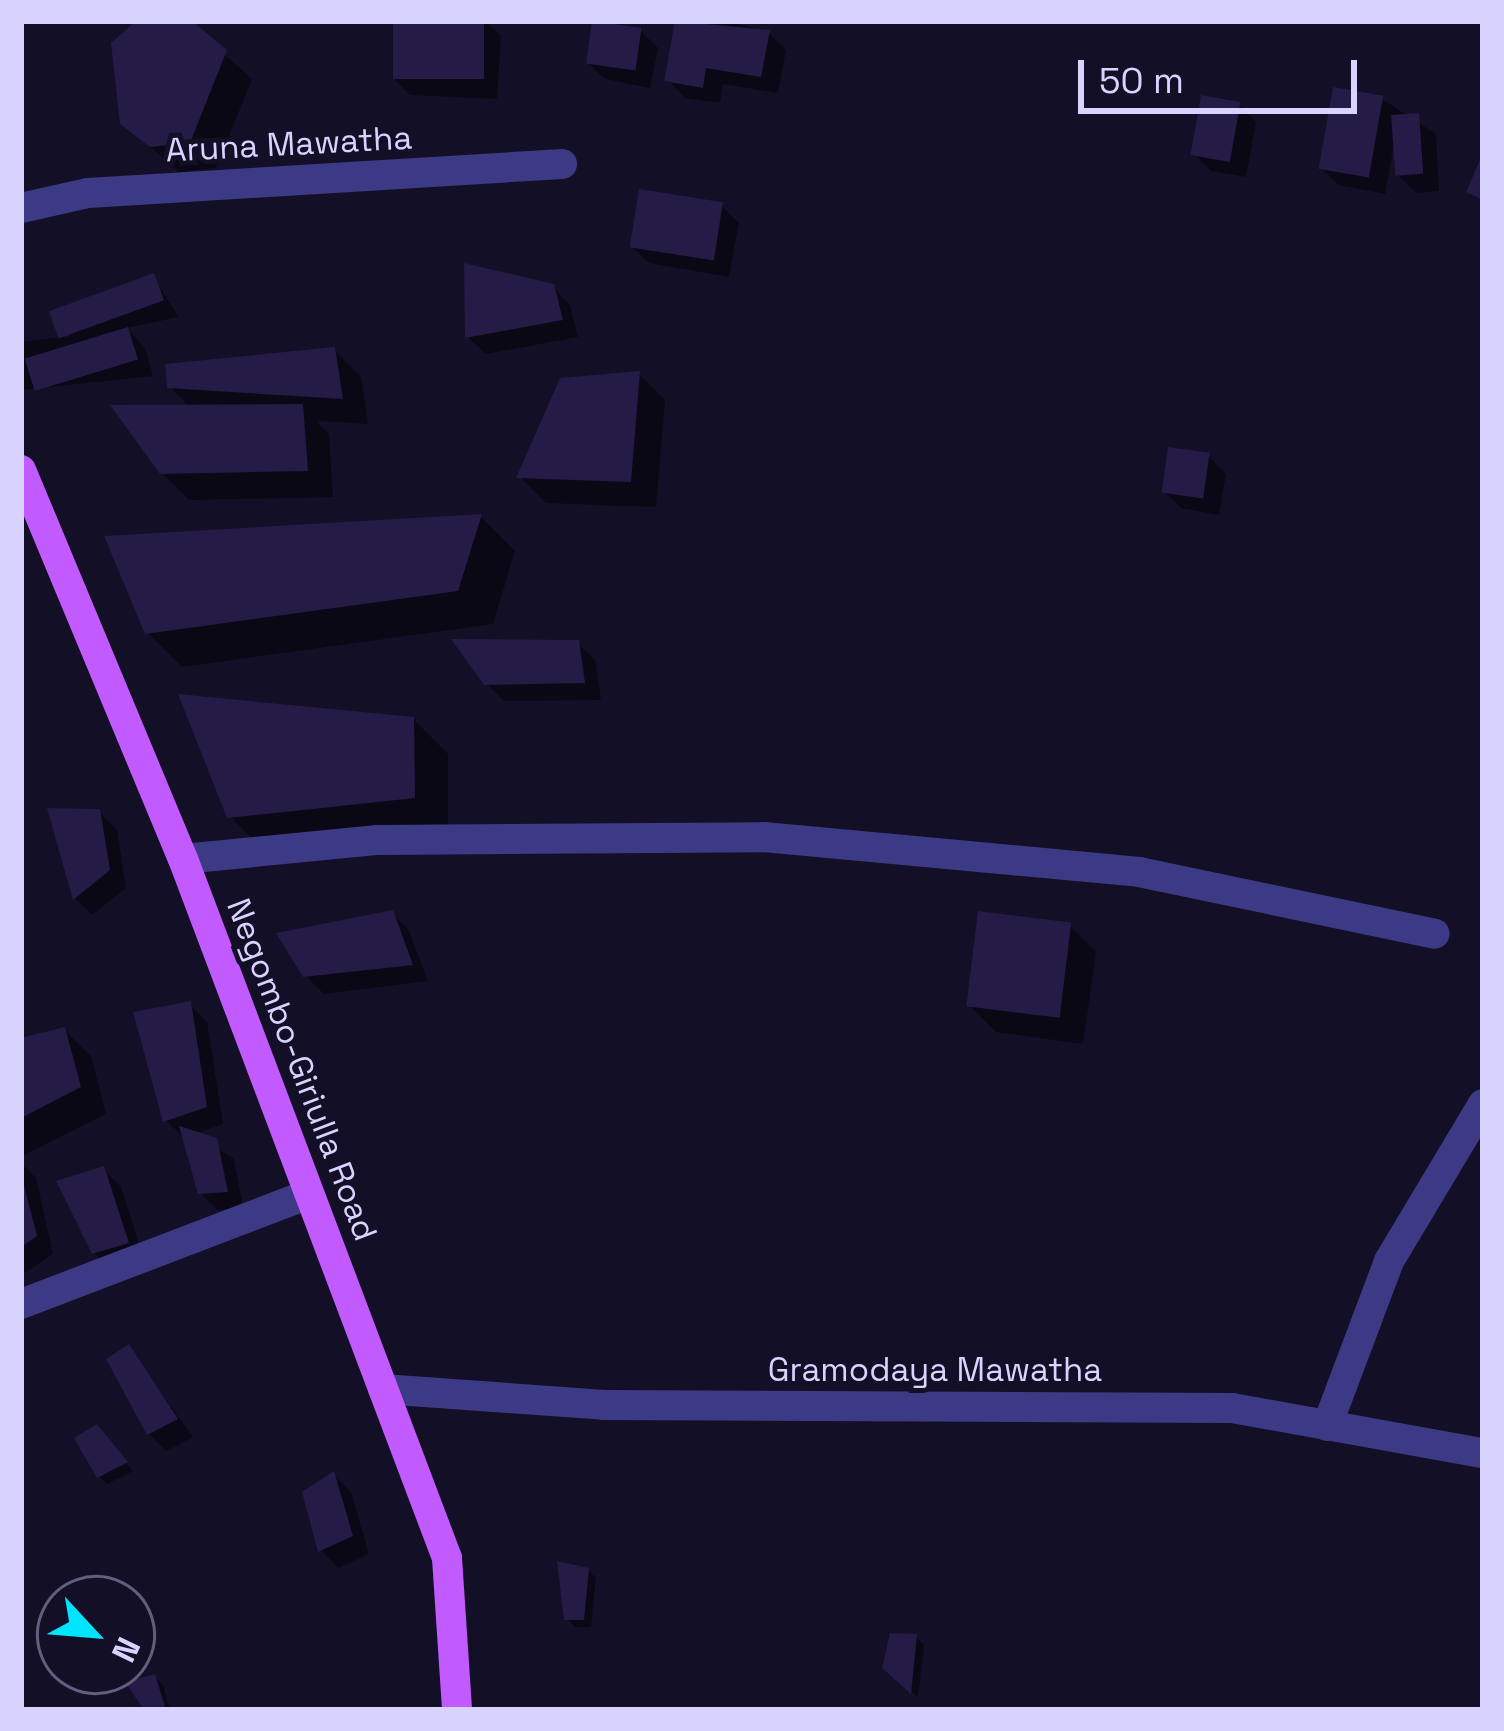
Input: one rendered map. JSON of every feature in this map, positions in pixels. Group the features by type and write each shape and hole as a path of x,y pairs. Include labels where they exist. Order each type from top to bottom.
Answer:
{"main road":[{"name":"Negombo-Giriulla Road","path":"21,470 183,859 447,1558 457,1710"}],"street":[{"name":"Aruna Mawatha","path":"21,208 88,193 562,164"},
{"path":"183,859 378,840 764,837 1139,872 1435,934"},
{"path":"1327,1426 1389,1261 1483,1104"},
{"path":"21,1304 310,1194"},
{"name":"Gramodaya Mawatha","path":"383,1389 604,1406 1232,1408 1483,1453"}],"building":[{"path":"136,21 192,21 227,50 190,143 150,147 120,124 111,43"},
{"path":"393,21 484,21 484,79 393,79"},
{"path":"592,21 642,28 636,71 586,64"},
{"path":"675,21 770,30 761,77 706,68 703,88 664,81"},
{"path":"1333,87 1383,96 1369,178 1319,169"},
{"path":"1201,95 1240,102 1230,162 1190,155"},
{"path":"1419,113 1423,174 1395,176 1391,115"},
{"path":"1483,153 1483,200 1466,192"},
{"path":"639,189 723,202 714,261 630,247"},
{"path":"464,263 554,284 563,320 465,338"},
{"path":"154,273 164,300 59,339 49,311"},
{"path":"128,327 138,360 35,391 25,359"},
{"path":"335,347 343,399 167,388 165,364"},
{"path":"640,371 631,482 516,478 560,378"},
{"path":"303,404 308,471 160,474 110,405"},
{"path":"1168,447 1210,453 1203,498 1162,493"},
{"path":"482,514 458,591 145,634 104,536"},
{"path":"451,639 579,640 585,683 484,685"},
{"path":"178,694 414,717 415,798 227,818"},
{"path":"47,808 100,809 110,870 73,900"},
{"path":"393,910 413,965 303,977 276,933"},
{"path":"978,911 1071,922 1060,1018 966,1006"},
{"path":"191,1001 207,1107 163,1122 133,1012"},
{"path":"65,1027 81,1087 21,1118 21,1038"},
{"path":"179,1126 217,1138 228,1192 198,1194"},
{"path":"104,1166 129,1243 92,1254 56,1181"},
{"path":"21,1174 37,1236 21,1247"},
{"path":"129,1344 178,1419 147,1435 106,1359"},
{"path":"97,1424 128,1462 97,1478 74,1438"},
{"path":"334,1471 353,1536 318,1552 302,1492"},
{"path":"557,1561 589,1568 584,1620 564,1620"},
{"path":"890,1633 917,1634 911,1694 882,1668"},
{"path":"156,1677 166,1710 144,1710 134,1695 156,1695"}]}
